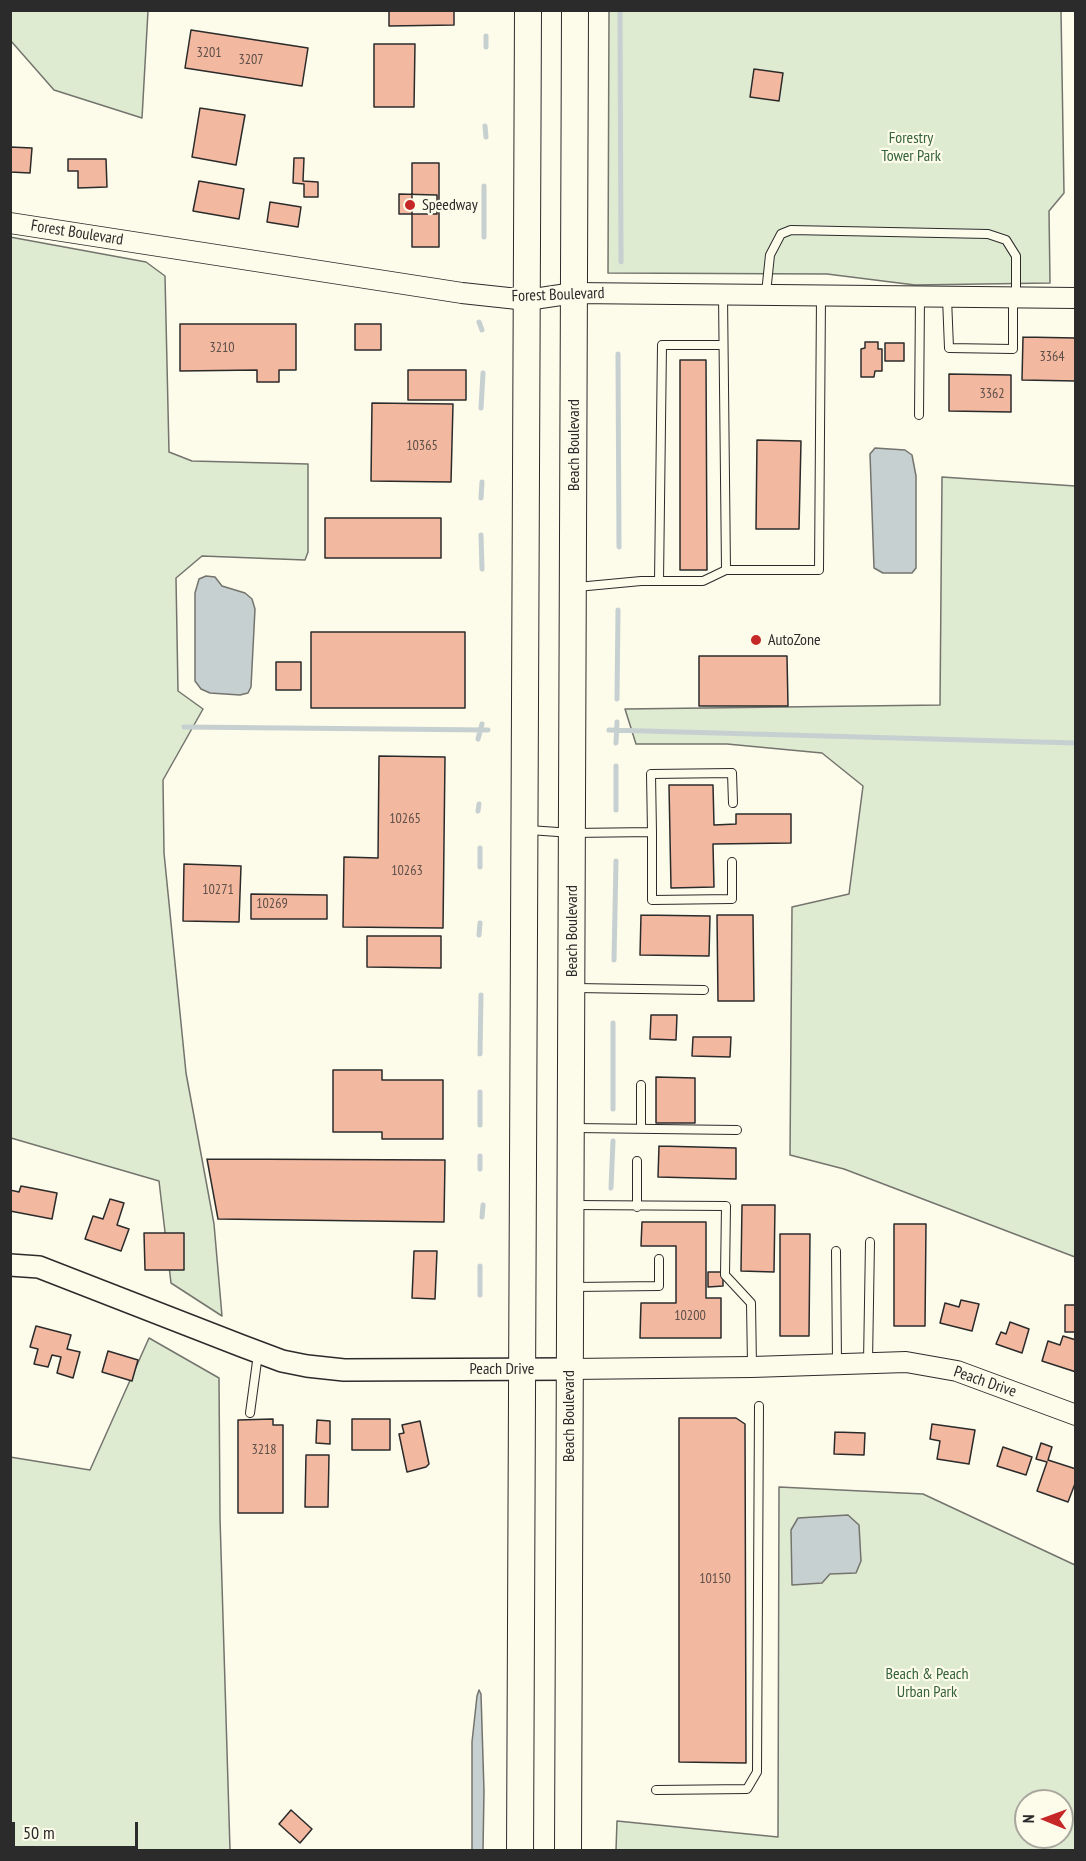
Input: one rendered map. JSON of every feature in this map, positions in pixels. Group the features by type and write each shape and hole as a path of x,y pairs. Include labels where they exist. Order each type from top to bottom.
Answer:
{"highway":[{"path":"520,1851 528,10"},
{"name":"Beach Boulevard","path":"568,1851 575,10"}],"main road":[{"name":"Peach Drive","path":"10,1264 39,1267 258,1352 307,1366 344,1370 570,1369"}],"street":[{"name":"Forest Boulevard","path":"10,223 462,293 527,300 574,293 1076,298"},
{"name":"Peach Drive","path":"570,1369 906,1362 957,1371 1076,1415"}],"lane":[{"path":"766,295 770,255 781,234 791,230 988,234 1006,240 1016,256 1013,349 949,348 947,297"},
{"path":"723,294 726,570"},
{"path":"573,587 641,581 704,581 726,570 819,570 821,296"},
{"path":"919,415 920,297"},
{"path":"659,581 662,345 723,345"},
{"path":"732,862 732,899 652,900 651,774 732,773 733,802"},
{"path":"525,829 572,833 652,832"},
{"path":"571,988 704,990"},
{"path":"641,1085 641,1129"},
{"path":"571,1128 737,1130"},
{"path":"637,1161 637,1207"},
{"path":"571,1204 637,1207 726,1206 725,1275 751,1303 752,1367"},
{"path":"868,1364 870,1242"},
{"path":"836,1251 837,1365"},
{"path":"570,1287 659,1286 659,1259"},
{"path":"250,1413 258,1352"},
{"path":"656,1790 747,1789 757,1772 759,1406"}],"green space":[{"path":"10,11 148,11 142,118 54,90 11,41"},
{"name":"Forestry Tower Park","path":"609,11 1061,11 1064,193 1049,211 1050,283 915,285 827,274 608,273"},
{"path":"10,237 146,262 165,276 169,452 192,461 308,464 308,552 305,560 202,556 176,578 178,691 203,709 163,780 164,853 186,1073 214,1224 222,1316 171,1283 159,1181 11,1138"},
{"path":"942,477 1075,486 1075,1257 844,1169 790,1155 792,907 849,894 863,786 822,753 727,744 636,744 625,709 940,705"},
{"path":"149,1338 219,1378 220,1518 230,1850 11,1850 10,1457 90,1470"},
{"name":"Beach & Peach Urban Park","path":"779,1487 923,1494 1075,1565 1075,1850 616,1850 617,1821 778,1837"}],"shaded area":[{"path":"875,448 905,450 912,455 916,476 916,568 912,573 883,573 874,568 870,454"},
{"path":"206,576 215,577 222,586 245,593 252,599 255,609 251,687 248,693 240,695 210,693 201,689 195,681 195,593 199,579"},
{"path":"848,1515 859,1525 861,1561 856,1573 830,1574 822,1583 792,1585 791,1530 798,1518"},
{"path":"479,1690 484,1791 483,1850 472,1850 472,1742"}],"building":[{"path":"389,10 454,10 454,25 389,26"},
{"path":"191,30 308,48 302,86 185,68"},
{"path":"374,44 415,44 414,107 374,107"},
{"path":"754,69 783,73 779,101 750,97"},
{"path":"200,108 245,115 236,165 192,157"},
{"path":"10,147 32,148 30,173 10,172"},
{"path":"294,158 304,158 303,181 318,182 318,197 304,197 304,184 293,183"},
{"path":"68,159 106,159 107,187 78,188 78,171 68,171"},
{"path":"412,163 439,163 439,247 412,247"},
{"path":"199,181 244,189 239,219 193,211"},
{"path":"399,194 437,195 437,214 399,214"},
{"path":"270,202 301,207 298,227 267,222"},
{"path":"180,324 296,324 296,370 279,370 279,382 257,382 257,370 180,371"},
{"path":"355,324 381,324 381,350 355,350"},
{"path":"1023,337 1076,338 1076,381 1022,380"},
{"path":"865,342 878,342 878,349 882,349 882,371 875,371 874,377 861,377 861,349 865,348"},
{"path":"885,343 904,343 904,361 885,361"},
{"path":"680,360 706,360 707,570 680,570"},
{"path":"408,370 466,370 466,400 408,400"},
{"path":"949,374 1011,375 1011,412 949,411"},
{"path":"372,403 453,404 451,482 371,481"},
{"path":"757,440 801,441 799,529 756,529"},
{"path":"325,518 441,518 441,558 325,558"},
{"path":"311,632 465,632 465,708 311,708"},
{"path":"699,656 787,656 788,706 699,706"},
{"path":"276,662 301,662 301,690 276,690"},
{"path":"379,756 445,757 443,928 343,927 344,857 378,858"},
{"path":"669,785 713,785 714,825 736,824 736,814 791,814 791,843 713,844 714,887 671,888"},
{"path":"184,864 241,866 239,922 183,921"},
{"path":"251,894 327,895 327,919 251,919"},
{"path":"641,915 710,916 709,956 640,955"},
{"path":"717,915 753,915 754,1001 718,1001"},
{"path":"367,936 441,936 441,968 367,967"},
{"path":"651,1015 677,1015 676,1040 650,1039"},
{"path":"693,1037 731,1037 730,1057 692,1056"},
{"path":"333,1070 382,1070 382,1080 443,1080 443,1139 382,1139 382,1132 333,1132"},
{"path":"656,1077 695,1078 695,1123 656,1123"},
{"path":"659,1146 736,1148 736,1179 658,1177"},
{"path":"207,1159 445,1160 444,1222 218,1219"},
{"path":"21,1186 57,1193 52,1219 10,1211 10,1190 19,1192"},
{"path":"110,1199 124,1203 117,1225 129,1229 121,1251 85,1239 93,1216 103,1219"},
{"path":"742,1205 775,1205 774,1272 741,1271"},
{"path":"642,1222 706,1222 706,1298 721,1298 721,1338 640,1338 641,1303 676,1303 676,1246 641,1246"},
{"path":"894,1224 926,1224 925,1326 894,1326"},
{"path":"144,1233 184,1233 184,1270 145,1270"},
{"path":"780,1234 810,1234 809,1336 780,1336"},
{"path":"414,1251 437,1251 435,1299 412,1298"},
{"path":"708,1272 723,1272 723,1286 708,1287"},
{"path":"961,1300 979,1304 972,1331 940,1323 945,1303 959,1307"},
{"path":"1065,1305 1076,1305 1076,1332 1065,1332"},
{"path":"1010,1322 1029,1329 1022,1353 996,1344 1001,1332 1006,1334"},
{"path":"36,1326 71,1335 67,1349 80,1352 73,1378 57,1373 61,1357 52,1355 48,1367 34,1364 38,1349 30,1347"},
{"path":"1063,1336 1076,1340 1076,1372 1042,1361 1048,1341 1060,1345"},
{"path":"108,1351 138,1360 132,1381 102,1372"},
{"path":"679,1418 736,1418 745,1424 746,1763 679,1762"},
{"path":"273,1419 273,1425 283,1425 283,1513 238,1513 238,1420"},
{"path":"352,1419 390,1419 390,1450 352,1450"},
{"path":"317,1420 330,1421 330,1444 316,1443"},
{"path":"420,1421 429,1464 407,1472 399,1434 404,1433 402,1425"},
{"path":"932,1424 975,1430 969,1464 937,1459 940,1441 930,1439"},
{"path":"835,1432 865,1433 864,1455 834,1454"},
{"path":"1041,1443 1052,1447 1048,1460 1076,1469 1076,1481 1068,1502 1037,1491 1047,1462 1036,1459"},
{"path":"1003,1447 1032,1457 1026,1475 997,1466"},
{"path":"306,1455 329,1455 328,1507 305,1507"},
{"path":"291,1810 312,1829 300,1843 279,1824"}],"waterway":[{"path":"620,10 621,262"},
{"path":"486,36 486,47"},
{"path":"485,126 486,137"},
{"path":"484,186 484,237"},
{"path":"479,322 482,330"},
{"path":"618,354 619,547"},
{"path":"481,408 483,373"},
{"path":"481,498 482,482"},
{"path":"481,535 482,569"},
{"path":"617,699 618,610"},
{"path":"616,743 617,722"},
{"path":"478,739 482,724"},
{"path":"184,727 488,730"},
{"path":"609,730 1076,743"},
{"path":"616,766 616,810"},
{"path":"478,811 479,804"},
{"path":"480,848 480,867"},
{"path":"614,960 616,861"},
{"path":"479,935 480,923"},
{"path":"480,1054 481,995"},
{"path":"613,1023 613,1109"},
{"path":"480,1092 480,1125"},
{"path":"611,1188 613,1141"},
{"path":"480,1156 480,1169"},
{"path":"482,1217 483,1205"},
{"path":"480,1266 480,1295"}],"place":[{"name":"Speedway","path":"410,205"},
{"name":"AutoZone","path":"756,640"}]}
